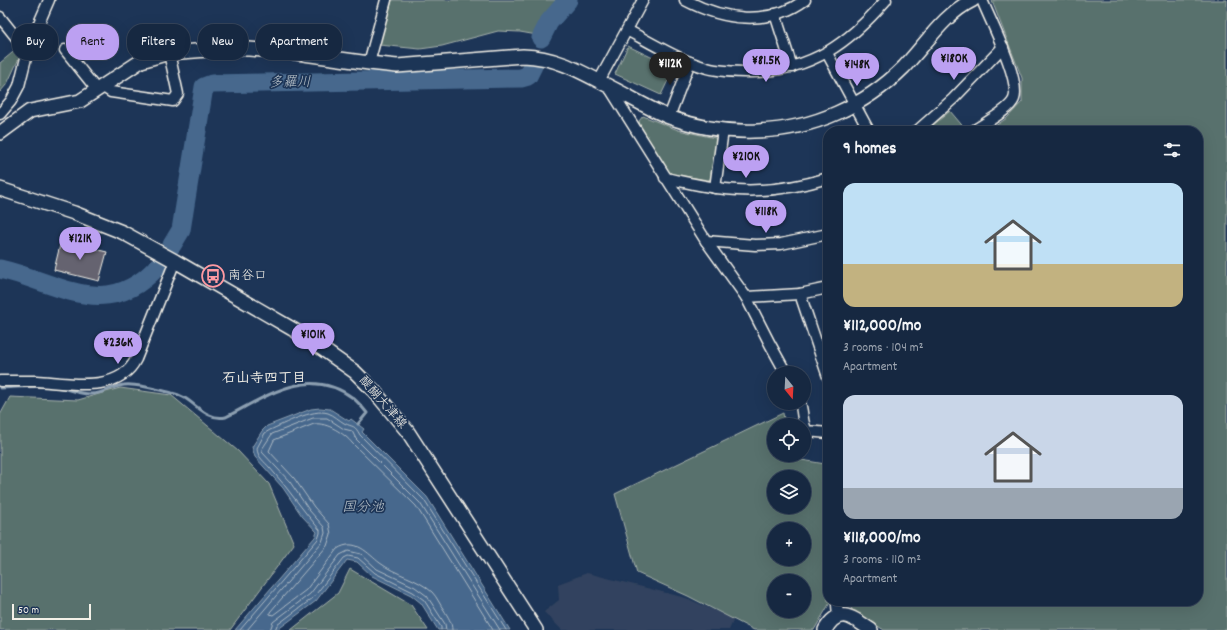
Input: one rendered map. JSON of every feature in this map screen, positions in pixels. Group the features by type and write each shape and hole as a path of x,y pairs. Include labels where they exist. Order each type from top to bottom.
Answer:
{"main road":[{"path":"190,51 250,49 289,52 369,63 413,65 538,56 567,65 669,117 723,130 770,130 796,126 837,113 854,104 887,82 904,66 952,14 973,0"},
{"path":"0,133 30,111 75,103 88,97 128,68 144,60"},
{"name":"醍醐大津線","path":"0,189 104,224 175,261 301,334 337,358 374,391 408,432 536,630"},
{"path":"825,630 832,619 838,616 849,616 871,630"}],"street":[{"path":"39,24 49,0"},
{"path":"369,63 386,0"},
{"path":"643,0 627,30 604,84 638,132 665,178 706,241 746,297 782,366"},
{"path":"685,0 703,9 722,15 746,18 775,14 789,10 805,0"},
{"path":"627,30 690,62 708,68 728,72 763,72 792,67 827,53 859,30 886,0"},
{"path":"980,126 1009,107 1014,99 1015,90 1013,78 1003,47 982,0"},
{"path":"775,14 792,67"},
{"path":"0,17 12,32"},
{"path":"923,126 953,100 1003,47"},
{"path":"64,50 100,88 111,92 173,101 178,94 171,60"},
{"path":"827,53 866,126"},
{"path":"0,114 12,101 19,86 26,60"},
{"path":"669,117 690,62"},
{"path":"638,132 633,116 637,108 644,105"},
{"path":"715,188 723,130"},
{"path":"665,178 728,190 776,189 823,179"},
{"path":"706,241 755,245 781,244 823,235"},
{"path":"0,381 36,381 84,384 102,382 119,377 126,373 132,367 136,359 175,261"},
{"path":"746,297 800,294 823,289"},
{"path":"800,294 823,362"},
{"path":"803,410 805,429 807,431 823,433"},
{"path":"837,606 838,616"}],"shaded area":[{"path":"587,573 686,598 734,619 729,630 562,630 544,612 559,600 558,584"}],"green space":[{"path":"392,0 562,0 537,35 520,32 498,31 442,46 420,49 379,45"},
{"path":"1227,0 1227,630 884,630 851,609 852,606 1203,606 1203,126 995,126 1007,118 1022,102 1022,78 992,1"},
{"path":"628,46 674,68 661,95 615,74"},
{"path":"12,53 12,60 18,60 7,84 0,92 0,63"},
{"path":"950,111 963,126 932,126"},
{"path":"643,116 678,130 715,138 717,140 712,178 708,180 671,174 668,172 640,125 639,121"},
{"path":"120,388 171,395 238,451 269,484 294,544 230,630 0,630 0,415 10,397 78,400"},
{"path":"783,413 784,418 773,418"},
{"path":"767,421 767,462 811,462 823,464 823,606 828,606 814,630 754,630 688,596 637,573 615,494"},
{"path":"350,569 411,605 428,630 291,630 338,593"}],"water":[{"name":"国分池","path":"311,409 330,409 349,421 351,419 364,429 362,432 427,497 510,630 438,630 421,603 411,595 372,576 357,562 347,560 316,601 277,630 235,630 315,537 317,532 302,516 283,488 255,457 252,447 267,426"}],"building":[{"path":"61,241 107,252 99,281 54,270"}],"waterway":[{"name":"多羅川","path":"541,38 549,22 568,0"},
{"name":"多羅川","path":"172,245 181,230 204,87 212,84 521,78 528,76 533,66"},
{"name":"多羅川","path":"0,269 62,289 82,294 101,295 120,292 139,283 158,266"},
{"path":"0,388 30,386 46,387 61,388 79,393 91,394 100,393 120,386 135,385 179,395 211,416 218,418 226,417 272,393 288,387 304,384 320,384 336,388 359,403 367,413 358,424"}],"place":[{"name":"南谷口","path":"213,276"}],"district":[{"name":"石山寺四丁目","path":"264,379"}]}
